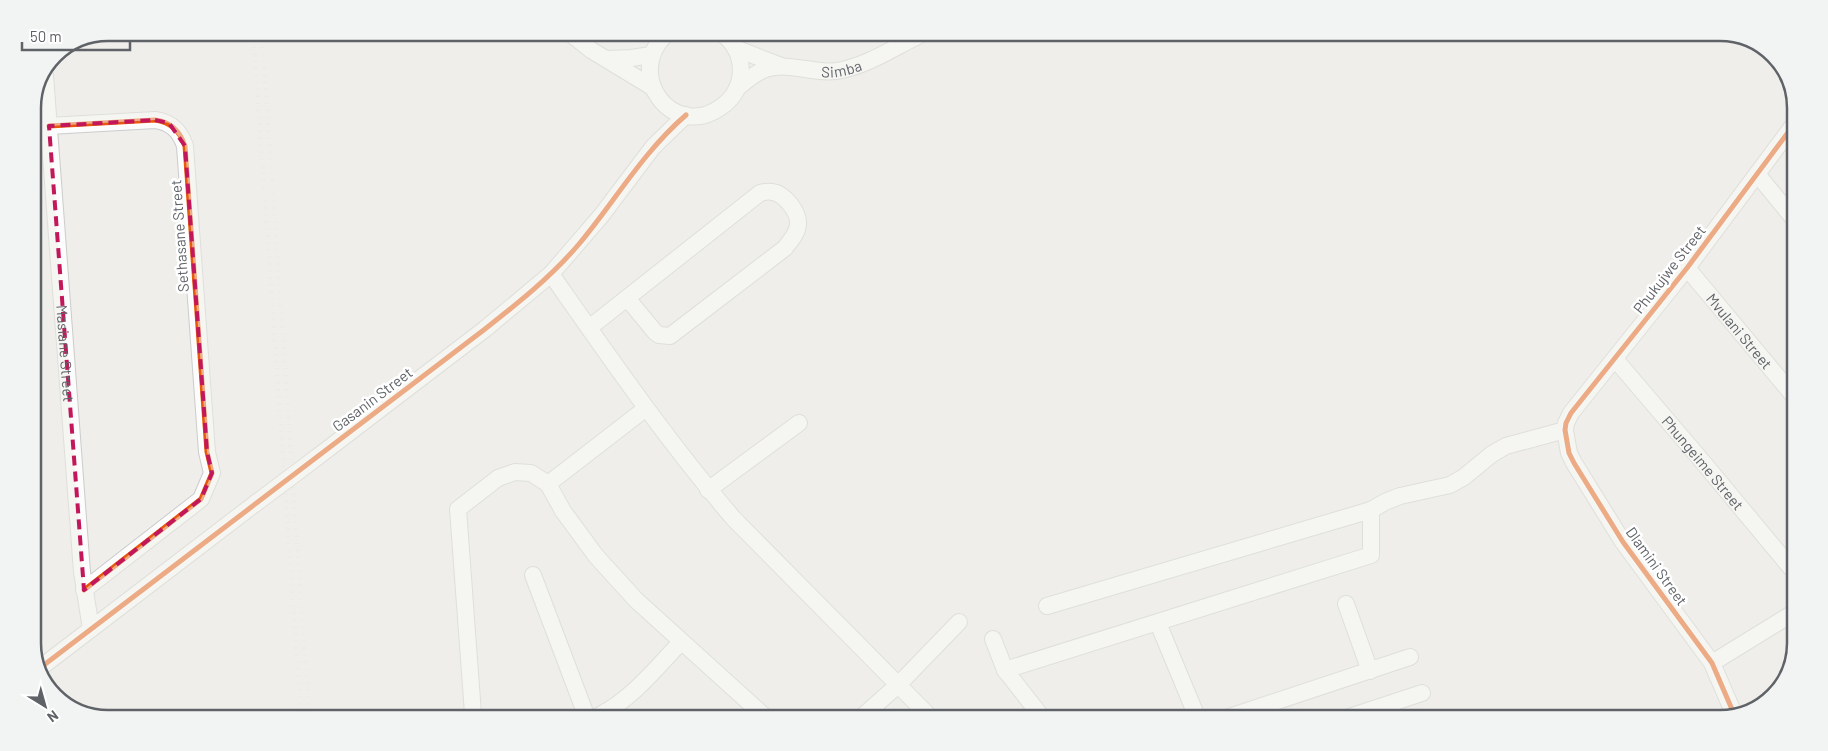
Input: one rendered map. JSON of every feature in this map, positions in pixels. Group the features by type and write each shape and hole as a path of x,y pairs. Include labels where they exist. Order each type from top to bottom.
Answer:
{"street":[{"path":"581,41 605,59 652,87"},
{"path":"660,41 652,55 649,74 652,87 662,102 673,110 686,115 700,116 714,112 729,100 737,88 753,75 766,69 788,68"},
{"path":"730,41 739,56 741,70 737,88"},
{"path":"734,41 788,68"},
{"name":"Simba","path":"788,68 830,72 841,70 867,61 908,41"},
{"path":"605,59 652,55"},
{"name":"Masiane Street","path":"46,84 84,590 91,629"},
{"name":"Gasanin Street","path":"653,147 661,131 663,118 662,102"},
{"name":"Gasanin Street","path":"45,664 485,329 552,274 601,216 653,147 686,115"},
{"name":"Sethasane Street","path":"49,126 155,120 169,123 182,136 185,146 207,452 212,473 202,499 84,590"},
{"name":"Phukujwe Street","path":"1565,430 1570,413 1687,268 1787,134"},
{"path":"1757,174 1787,210"},
{"path":"589,328 627,298 760,193 772,192 782,196 795,213 798,222 797,230 785,248 670,336 659,335 655,332 627,298"},
{"name":"Mvulani Street","path":"1687,268 1787,389"},
{"path":"552,274 645,409 708,490 740,526 923,710"},
{"name":"Phungeime Street","path":"1615,359 1787,563"},
{"path":"548,484 645,409"},
{"path":"708,490 799,423"},
{"path":"1047,606 1371,510 1400,496 1450,485 1506,446 1565,430"},
{"name":"Dlamini Street","path":"1565,430 1569,453 1574,463 1610,522 1640,566 1712,663 1732,708"},
{"path":"473,710 458,509 498,478 515,472 531,473 548,484 596,556 636,600 757,710"},
{"path":"1005,670 1371,555 1371,510"},
{"path":"533,575 584,710"},
{"path":"1346,604 1370,671"},
{"path":"1712,663 1787,616"},
{"path":"870,710 899,684 959,622"},
{"path":"1158,623 1194,710"},
{"path":"992,639 1005,670 1036,710"},
{"path":"610,710 638,688 681,642"},
{"path":"1250,710 1410,656"},
{"path":"1370,710 1422,693"}],"highlighted area":[{"path":"155,120 169,123 185,146 207,452 212,473 201,499 84,590 49,126"}],"railway":[{"path":"254,41 301,710"},
{"path":"263,41 309,710"}],"cycle path":[{"path":"45,664 485,329 534,289 579,244 656,145 686,115"},
{"path":"49,126 155,120 170,125 178,132 183,141 185,146 207,452 212,473 201,499 84,590"},
{"path":"1732,708 1712,663 1623,542 1574,463 1569,453 1565,430 1571,413 1687,268 1787,134"}]}
